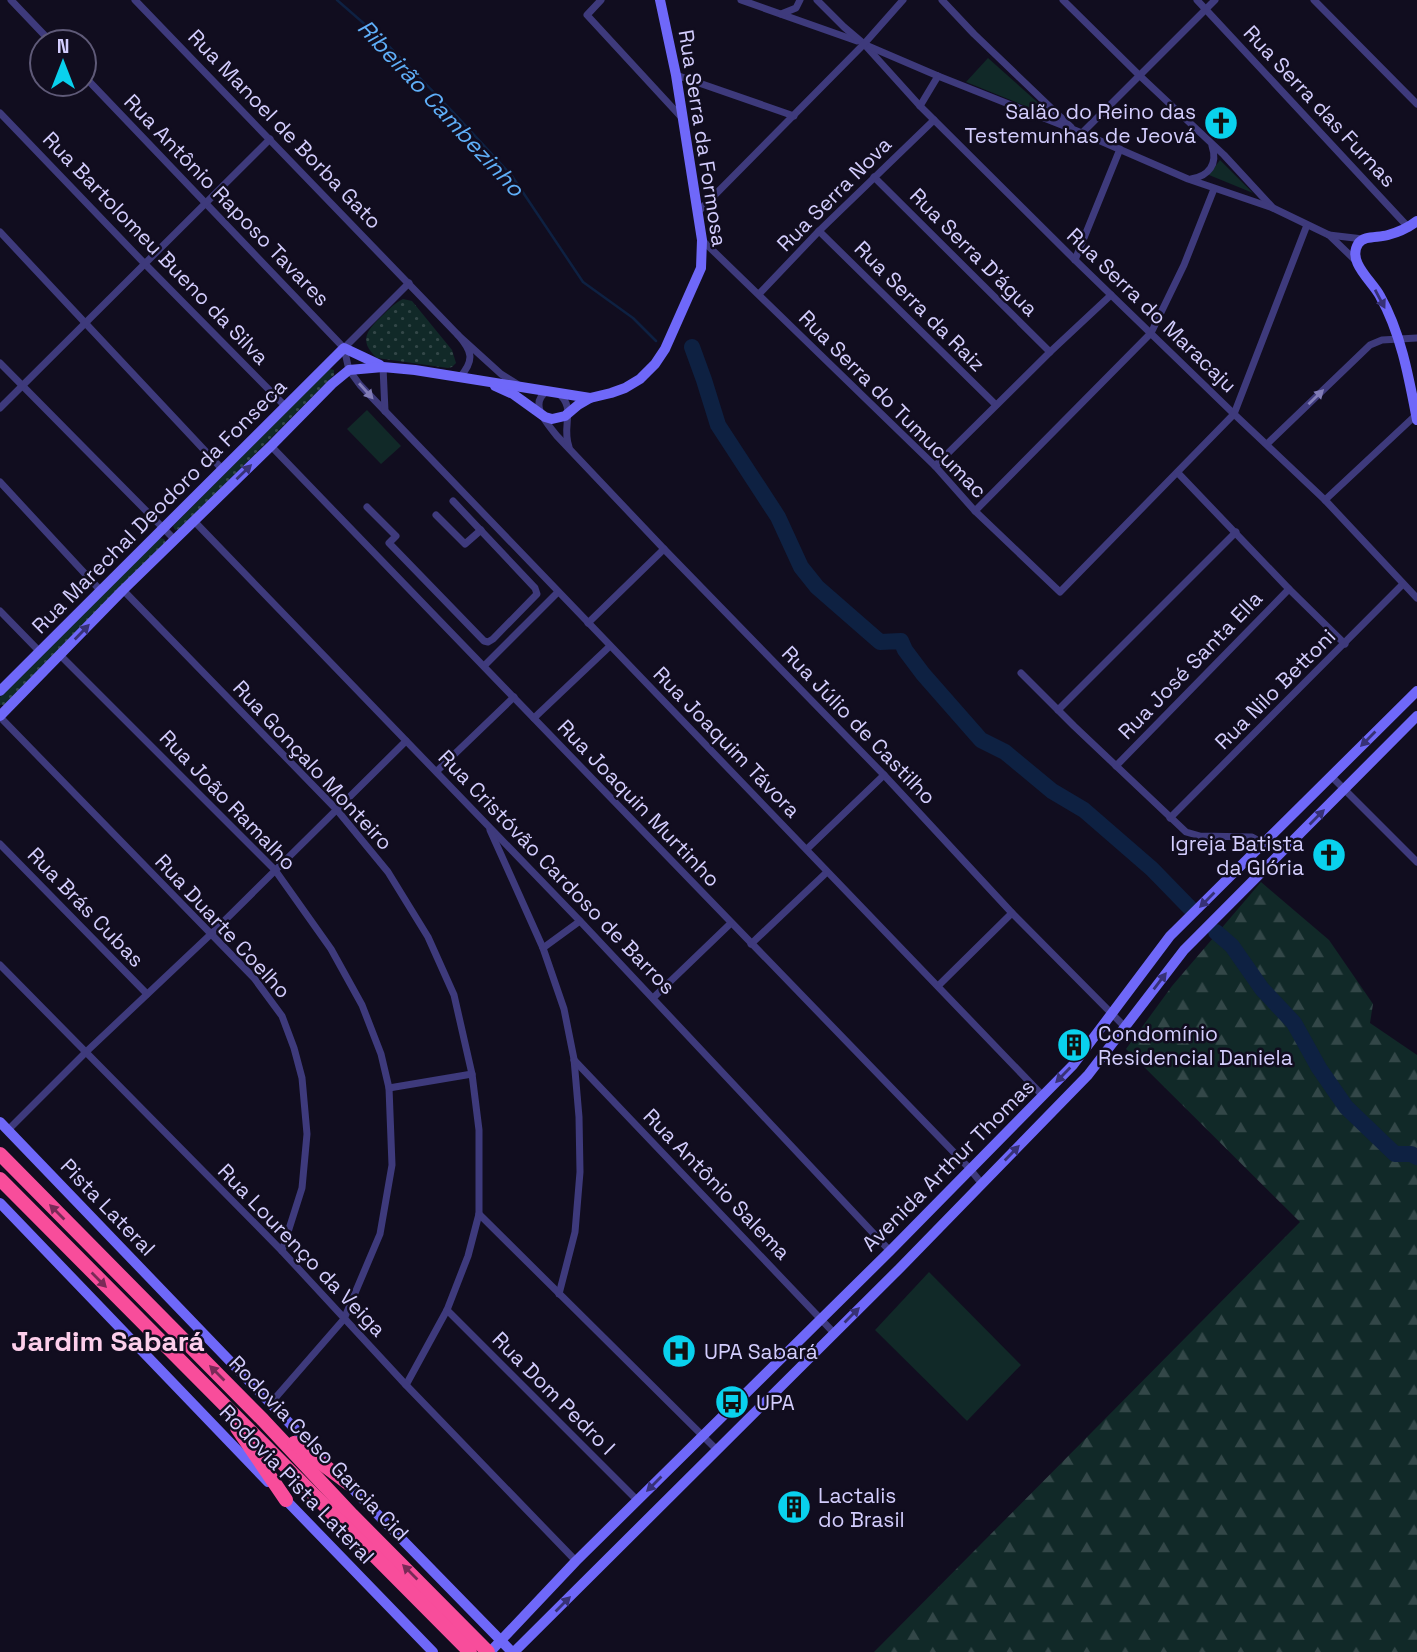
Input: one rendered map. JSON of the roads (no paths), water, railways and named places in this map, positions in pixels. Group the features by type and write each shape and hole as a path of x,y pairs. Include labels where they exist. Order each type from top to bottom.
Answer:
{"highway":[{"name":"Rodovia Celso Garcia Cid","path":"0,1154 263,1420 453,1625 470,1652"},
{"name":"Rodovia Celso Garcia Cid","path":"0,1179 219,1401 453,1625 489,1652"},
{"path":"219,1401 285,1500"},
{"path":"263,1420 349,1484"}],"main road":[{"name":"Rua Serra da Formosa","path":"568,414 590,398 625,388 655,365 676,327 701,268 702,240 676,75 660,0"},
{"path":"1413,224 1385,236 1363,239 1356,251 1356,261 1380,296 1399,340 1417,417"},
{"name":"Rua Serra da Formosa","path":"344,348 383,367"},
{"name":"Rua Marechal Deodoro da Fonseca","path":"0,691 344,348"},
{"name":"Rua Serra da Formosa","path":"349,370 383,367 484,380 590,398"},
{"path":"0,716 123,590 349,370"},
{"name":"Rua Serra da Formosa","path":"484,380 513,394 542,415"},
{"path":"542,415 560,418 568,414"},
{"name":"Avenida Arthur Thomas","path":"489,1652 576,1561 890,1251 1073,1065 1170,936 1417,691"},
{"name":"Avenida Arthur Thomas","path":"513,1652 834,1333 1088,1075 1184,950 1417,716"},
{"name":"Pista Lateral","path":"4,1126 188,1318"},
{"name":"Rodovia Pista Lateral","path":"0,1203 433,1652"},
{"name":"Rodovia Pista Lateral","path":"188,1318 513,1652"},
{"path":"604,1533 605,1543 612,1554"}],"street":[{"path":"11,0 38,28"},
{"name":"Rua Manoel de Borba Gato","path":"135,0 409,283"},
{"path":"601,0 587,15 682,119"},
{"path":"741,0 864,44 1188,179 1273,208 1329,235 1363,239"},
{"path":"781,14 796,8 800,0"},
{"path":"817,0 864,44"},
{"path":"697,214 864,44 903,0"},
{"path":"942,0 974,34 1078,131"},
{"path":"1063,0 1232,164 1273,208"},
{"name":"Rua Serra das Furnas","path":"1197,0 1413,224"},
{"path":"1078,131 1215,0"},
{"path":"1314,0 1417,104"},
{"name":"Rua Serra do Maracaju","path":"864,44 920,106 1075,261 1325,500 1417,598"},
{"path":"676,75 794,116"},
{"path":"920,106 938,76"},
{"name":"Rua Antônio Raposo Tavares","path":"98,91 344,348"},
{"name":"Rua Bartolomeu Bueno da Silva","path":"0,113 286,407"},
{"name":"Rua Serra Nova","path":"759,294 819,231 934,120"},
{"path":"0,408 270,139"},
{"path":"1188,179 1207,174 1213,166 1215,154 1212,145"},
{"path":"1075,261 1120,149"},
{"name":"Rua Serra D'água","path":"874,177 1050,352"},
{"path":"975,511 1151,333 1184,265 1214,189"},
{"path":"1307,225 1234,415 1178,473 1289,589 1345,643"},
{"name":"Rua Serra da Raiz","path":"819,231 996,405"},
{"path":"0,232 223,470"},
{"path":"1329,235 1356,261"},
{"name":"Rua Serra do Tumucumac","path":"702,240 935,466 975,511 1060,592 1178,473"},
{"path":"344,348 409,283 467,346 471,356 469,366 460,377"},
{"path":"935,466 1111,295"},
{"path":"458,335 501,374 521,386"},
{"path":"1267,444 1370,345 1382,340 1417,338"},
{"name":"Rua Joaquim Távora","path":"344,348 349,370 385,412 1043,1096"},
{"path":"0,363 175,540"},
{"path":"383,367 385,412"},
{"path":"542,415 538,407 541,395 551,391 565,399 568,408 567,440 570,447"},
{"name":"Rua Júlio de Castilho","path":"542,415 557,436 664,549 884,775 1012,913 1125,1027"},
{"path":"1325,500 1417,417"},
{"name":"Rua Joaquin Murtinho","path":"271,446 982,1184"},
{"path":"0,482 101,591"},
{"path":"367,507 396,536 389,543 484,641 488,642 537,594 535,588 453,501"},
{"path":"436,515 465,544 481,530"},
{"name":"Rua Cristóvão Cardoso de Barros","path":"194,521 487,823 890,1251"},
{"path":"1058,710 1236,532"},
{"path":"588,623 664,549"},
{"name":"Rua Nilo Bettoni","path":"1170,818 1403,584"},
{"name":"Rua José Santa Ella","path":"1116,766 1289,589"},
{"name":"Rua Gonçalo Monteiro","path":"123,590 337,810 388,872 428,937 454,995 472,1074 480,1130 479,1214 468,1256 447,1310 406,1385"},
{"path":"484,666 558,592"},
{"path":"0,611 40,652"},
{"path":"509,623 519,632"},
{"path":"534,718 610,646"},
{"name":"Rua João Ramalho","path":"60,655 275,870 331,949 362,1004 381,1054 390,1088 392,1165 380,1234 344,1319 270,1404"},
{"path":"1021,673 1186,832 1200,836 1252,837 1264,843"},
{"path":"437,771 514,697"},
{"name":"Rua Duarte Coelho","path":"0,716 254,978 282,1016 302,1078 307,1134 302,1188 282,1251"},
{"path":"4,1126 211,934 406,741"},
{"path":"807,849 884,775"},
{"path":"1331,776 1417,862"},
{"path":"487,823 543,948 564,1009 573,1059 579,1117 580,1172 575,1232 559,1294"},
{"name":"Rua Brás Cubas","path":"0,844 147,994"},
{"path":"751,944 827,872"},
{"path":"938,986 1012,913"},
{"path":"543,948 580,921"},
{"path":"653,998 730,924"},
{"name":"Rua Lourenço da Veiga","path":"0,965 282,1251 406,1385 576,1561"},
{"name":"Rua Antônio Salema","path":"573,1059 834,1333"},
{"path":"390,1088 472,1074"},
{"path":"479,1214 717,1450"},
{"name":"Rua Dom Pedro I","path":"447,1310 637,1500"}],"waterway":[{"name":"Ribeirão Cambezinho","path":"337,0 384,41 512,176 583,282 633,318 656,341"},
{"name":"Ribeirão Cambezinho","path":"692,347 718,425 778,517 801,567 817,587 880,642 901,641 923,674 981,740 1005,752 1052,791 1084,810 1152,869 1190,908"},
{"name":"Ribeirão Cambezinho","path":"1216,932 1232,946 1262,989 1294,1023 1319,1068 1346,1107 1395,1154 1411,1154 1417,1157"}],"place":[{"name":"Salão do Reino das Testemunhas de Jeová","path":"1221,123"},
{"name":"Igreja Batista da Glória","path":"1329,855"},
{"name":"Condomínio Residencial Daniela","path":"1074,1045"},
{"name":"UPA Sabará","path":"679,1351"},
{"name":"UPA","path":"732,1402"},
{"name":"Lactalis do Brasil","path":"794,1507"}],"district":[{"name":"Jardim Sabará","path":"108,1341"}]}
